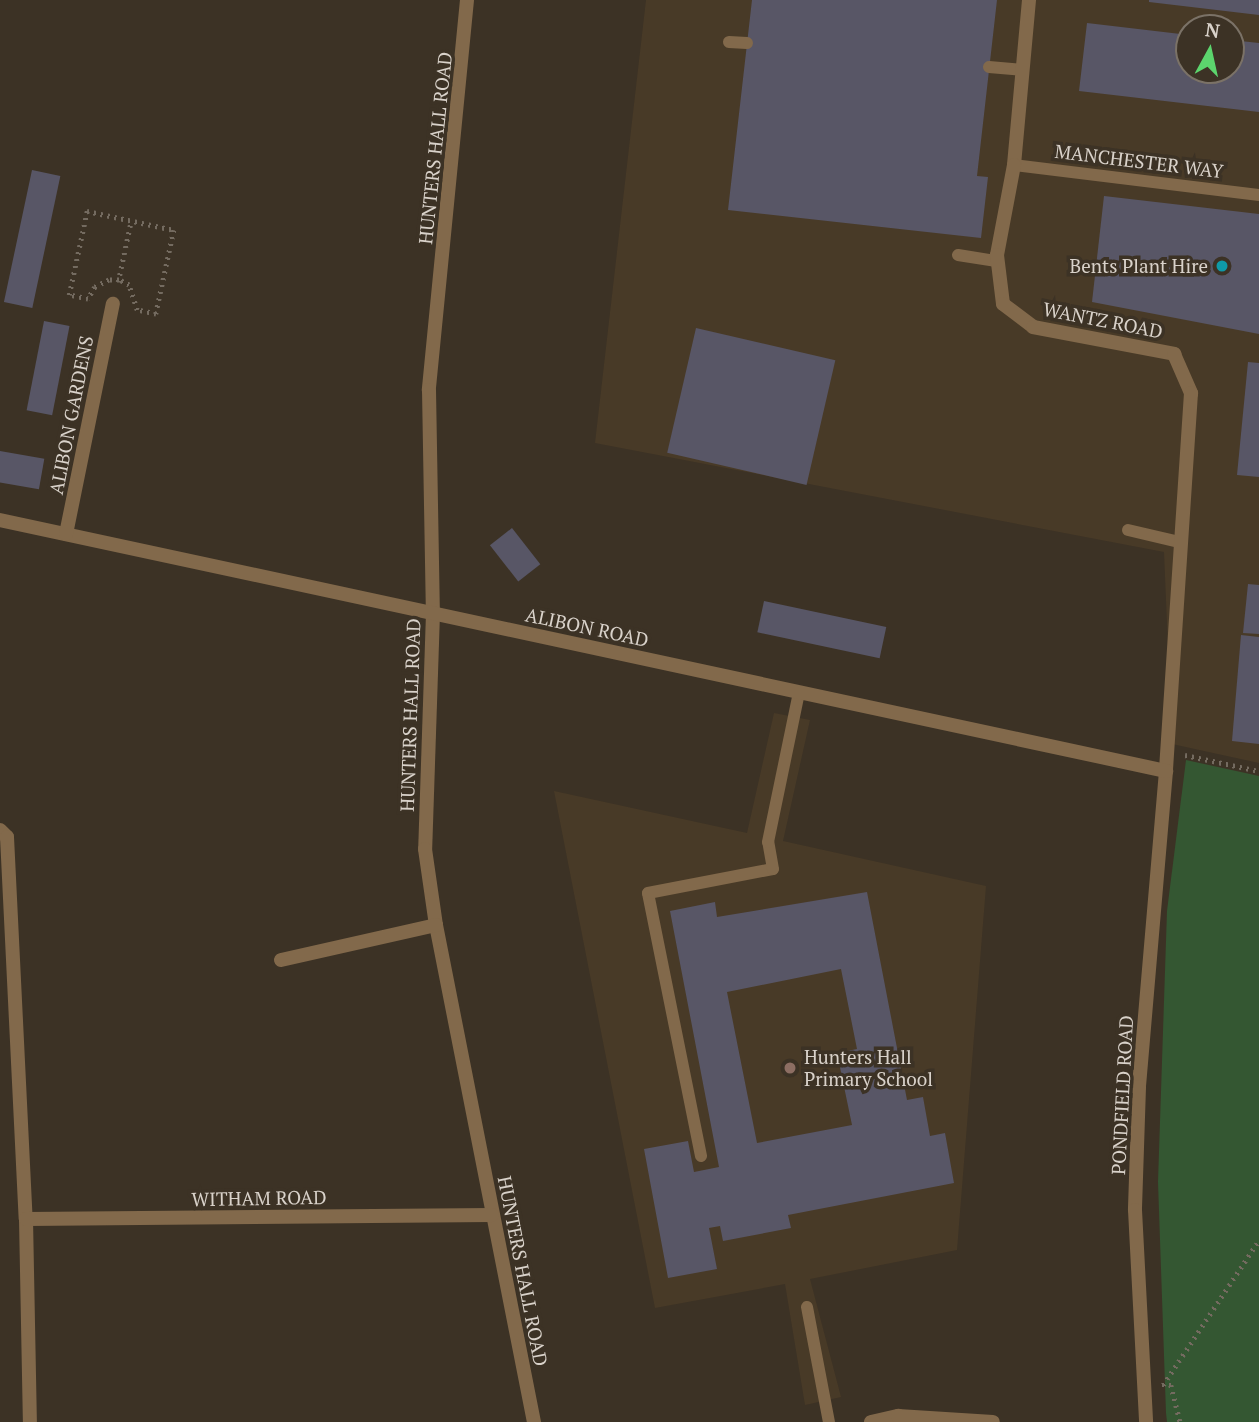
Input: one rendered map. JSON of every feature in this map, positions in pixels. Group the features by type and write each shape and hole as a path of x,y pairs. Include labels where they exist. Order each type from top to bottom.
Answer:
{"street":[{"name":"HUNTERS HALL ROAD","path":"467,0 429,390 433,613 425,849 436,925 534,1422"},
{"name":"WANTZ ROAD","path":"1029,0 1014,164 997,261 1003,304 1033,327 1174,354 1191,393 1179,542 1166,771"},
{"name":"ALIBON GARDENS","path":"66,534 113,304"},
{"name":"ALIBON ROAD","path":"0,520 1166,771"},
{"name":"PONDFIELD ROAD","path":"1146,1422 1135,1210 1138,1114 1166,771"},
{"path":"0,830 7,837 26,1219 30,1422"},
{"path":"281,960 436,925"},
{"name":"WITHAM ROAD","path":"26,1219 492,1215"},
{"path":"871,1422 898,1416 993,1422"}],"lane":[{"path":"729,42 747,43"},
{"path":"989,67 1023,70"},
{"name":"MANCHESTER WAY","path":"1014,164 1259,195"},
{"path":"958,255 997,261"},
{"path":"1128,530 1179,542"},
{"path":"701,1156 648,892 772,869 768,842 799,692"},
{"path":"807,1307 829,1422"}],"path":[{"path":"87,211 174,230 156,314 137,310 129,285 119,280 109,280 95,287 88,299 69,295 87,211"},
{"path":"119,280 131,221"},
{"path":"1167,751 1259,771"},
{"path":"1163,1385 1259,1240"},
{"path":"1144,1387 1171,1385 1180,1422"}],"shaded area":[{"path":"646,0 1259,0 1259,763 1172,744 1164,552 595,443"},
{"name":"Hunters Hall Primary School","path":"774,713 810,720 783,841 986,886 957,1250 810,1279 841,1397 805,1405 785,1284 655,1308 554,791 747,833"}],"green space":[{"path":"1186,760 1259,776 1259,1422 1167,1422 1166,1413 1158,1182 1167,911"}],"building":[{"path":"752,0 997,0 977,176 988,177 981,238 728,210"},
{"path":"1259,0 1259,15 1149,2"},
{"path":"1087,23 1175,33 1175,84 1245,84 1245,42 1259,43 1259,112 1079,91"},
{"path":"32,170 60,176 32,308 4,302"},
{"path":"1104,196 1259,214 1259,334 1092,302"},
{"path":"44,321 70,326 52,415 27,410"},
{"path":"696,328 835,360 807,485 667,453"},
{"path":"1248,362 1259,363 1259,477 1237,475"},
{"path":"0,451 44,459 39,489 0,482"},
{"path":"512,528 540,564 518,581 490,545"},
{"path":"1248,584 1259,585 1259,634 1243,633"},
{"path":"764,601 886,627 880,658 757,632"},
{"path":"1241,635 1259,637 1259,744 1232,741"},
{"path":"867,892 907,1100 923,1097 930,1136 945,1133 954,1183 788,1215 791,1228 723,1241 720,1226 709,1228 717,1269 668,1278 644,1149 688,1141 694,1172 719,1167 670,911 715,902 717,917","holes":["841,969 857,1049 837,1053 852,1125 757,1143 727,992"]}],"place":[{"name":"Bents Plant Hire","path":"1222,266"},
{"name":"Hunters Hall Primary School","path":"790,1068"}]}
